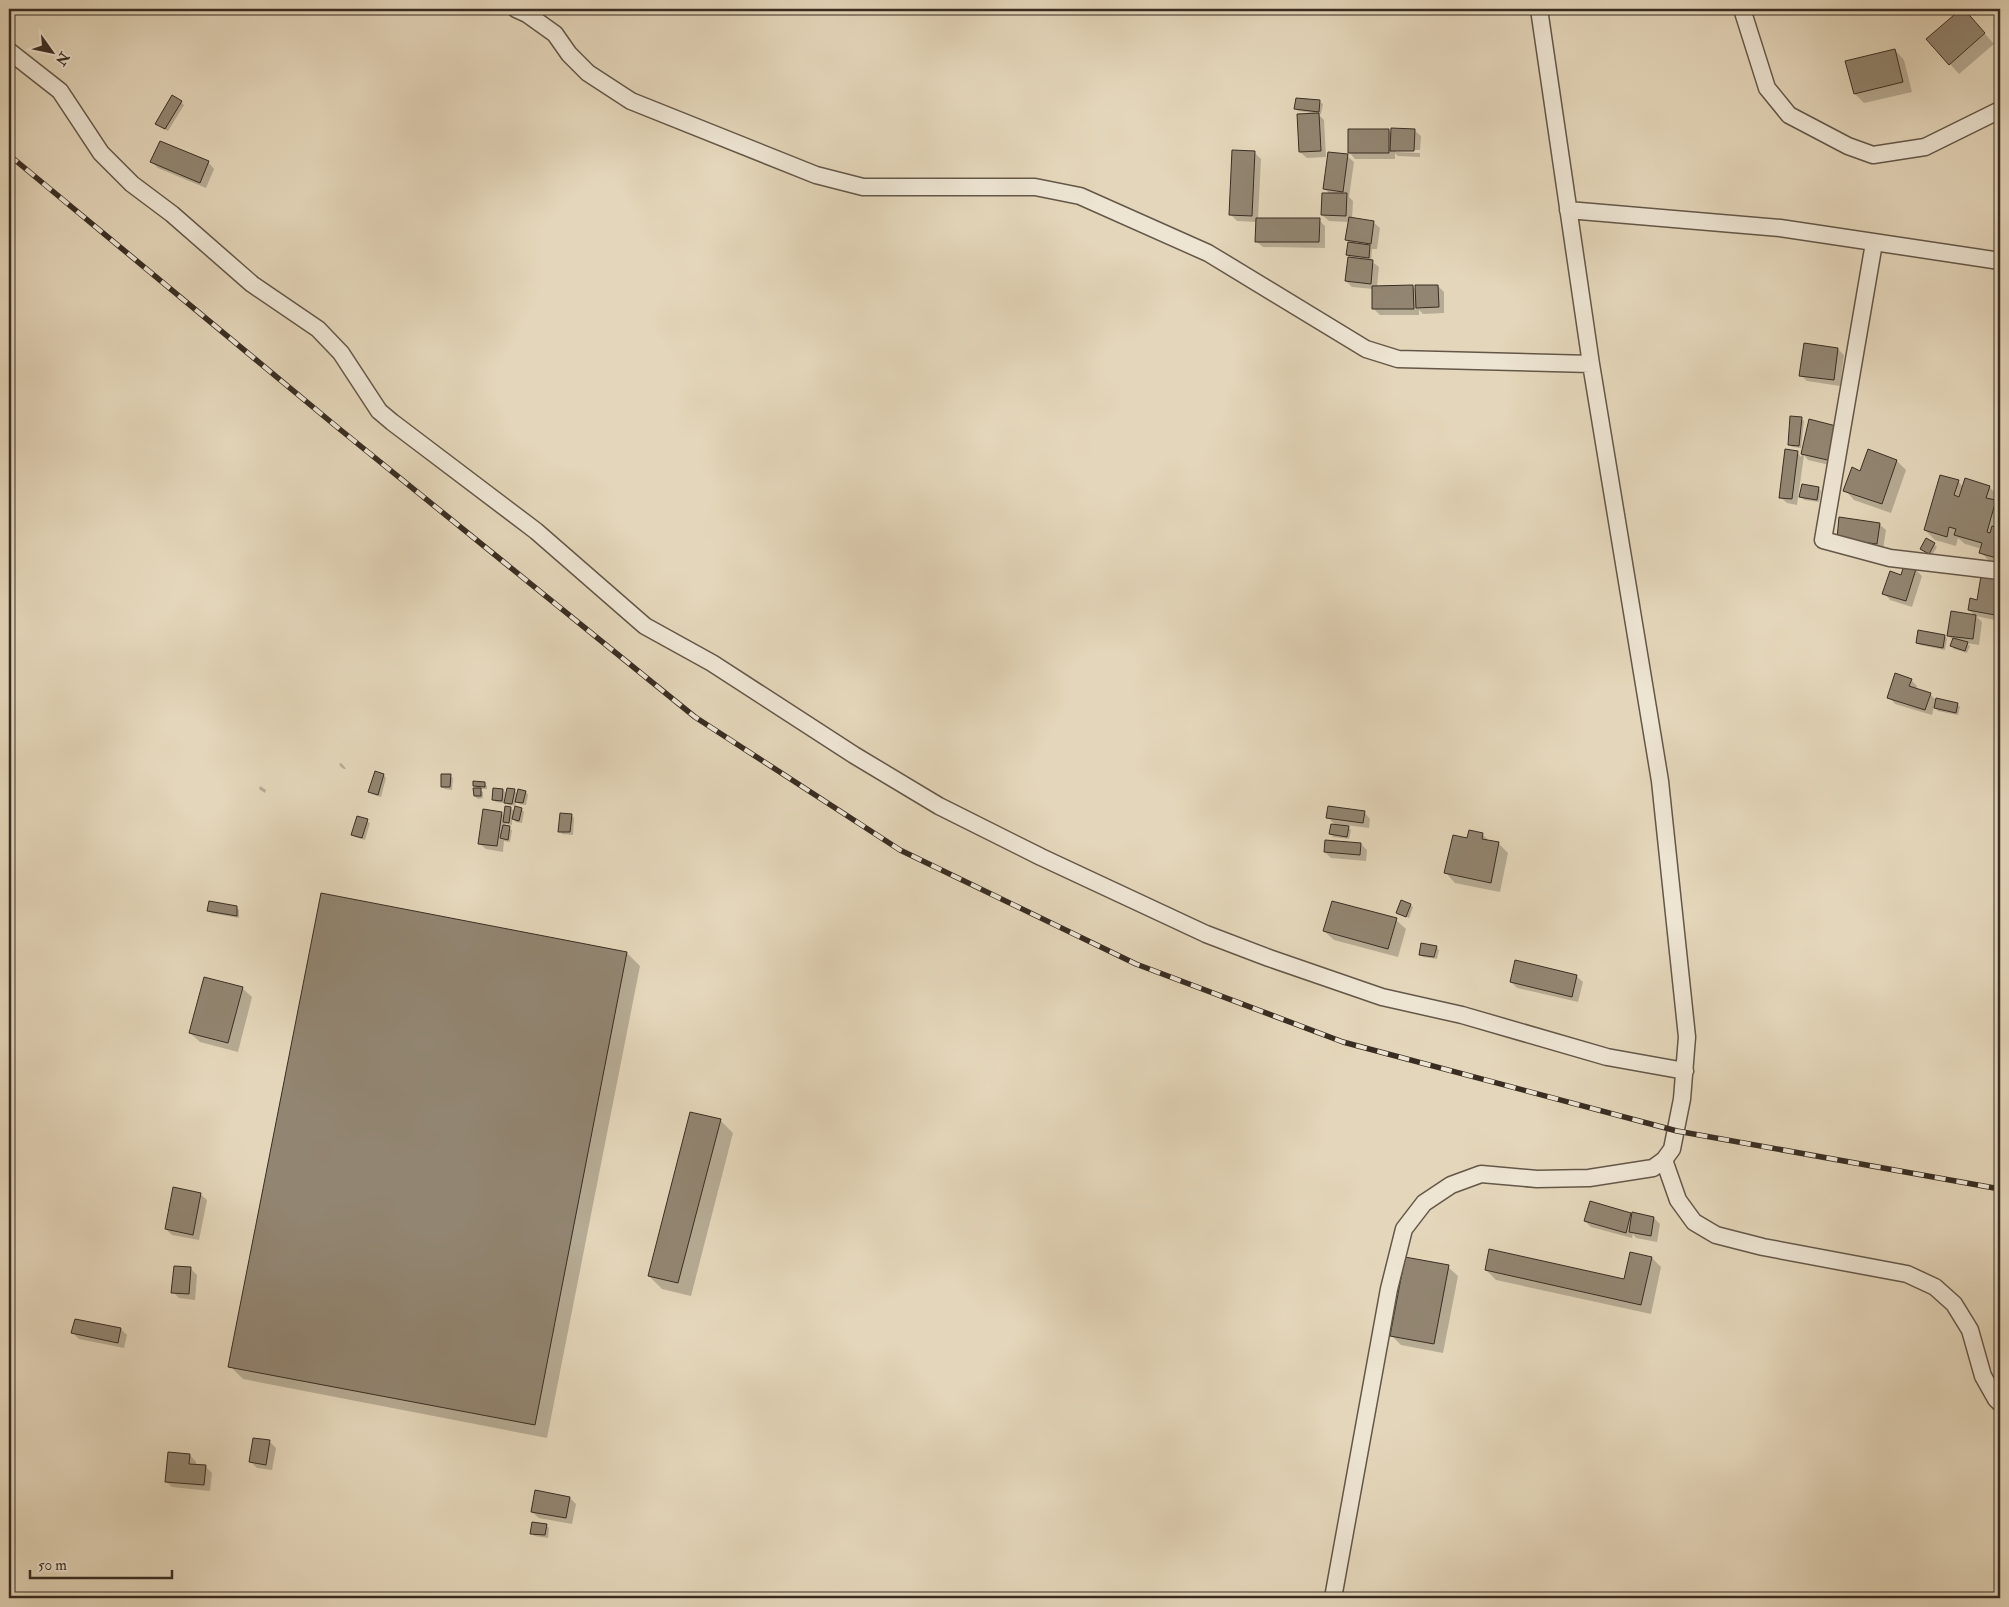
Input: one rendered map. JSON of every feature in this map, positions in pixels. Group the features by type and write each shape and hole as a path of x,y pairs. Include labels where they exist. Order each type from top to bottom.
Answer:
{"street":[{"path":"516,9 555,34 569,54 588,73 631,101 816,176 863,187 1035,187 1080,196 1208,253 1366,349 1398,359 1591,364"},
{"path":"1333,1598 1389,1289 1404,1229 1424,1202 1451,1185 1481,1174 1537,1179 1589,1178 1653,1168 1664,1160 1672,1150 1677,1131 1685,1071 1687,1037 1660,781 1591,364 1539,9"},
{"path":"1742,9 1767,88 1789,115 1848,146 1873,155 1925,147 2000,110"},
{"path":"9,51 60,91 101,152 132,184 172,214 252,284 318,329 341,353 378,411 536,531 645,626 712,663 854,755 939,806 1041,857 1206,934 1269,958 1382,998 1462,1015 1607,1057 1685,1071"},
{"path":"1568,210 1780,228 2000,261"},
{"path":"1874,242 1823,540 1890,558 2000,571"},
{"path":"1664,1160 1678,1200 1694,1222 1716,1235 1763,1247 1907,1274 1935,1287 1954,1304 1970,1330 1983,1376 2000,1403"}],"building":[{"path":"1961,9 1964,9 1985,33 1949,65 1926,39"},
{"path":"1895,49 1903,82 1854,94 1845,61"},
{"path":"172,95 182,101 165,129 155,124"},
{"path":"1296,98 1320,100 1319,112 1294,109"},
{"path":"1319,113 1321,151 1299,152 1297,114"},
{"path":"1391,128 1415,129 1414,151 1390,151"},
{"path":"1348,129 1389,129 1389,153 1348,153"},
{"path":"160,141 209,161 200,183 150,162"},
{"path":"1232,150 1255,151 1252,216 1229,215"},
{"path":"1328,152 1348,154 1343,192 1323,189"},
{"path":"1322,193 1347,193 1346,216 1321,215"},
{"path":"1349,217 1374,221 1371,244 1345,240"},
{"path":"1256,218 1320,218 1319,242 1255,242"},
{"path":"1348,242 1370,245 1369,258 1346,255"},
{"path":"1348,257 1373,260 1371,284 1345,281"},
{"path":"1413,285 1414,309 1372,309 1372,286"},
{"path":"1415,285 1438,285 1439,307 1416,308"},
{"path":"1804,343 1838,348 1834,380 1799,376"},
{"path":"1790,416 1802,417 1799,446 1788,445"},
{"path":"1809,419 1840,427 1832,461 1801,454"},
{"path":"1785,449 1798,451 1792,499 1779,498"},
{"path":"1868,449 1897,460 1882,504 1843,491 1852,467 1860,471"},
{"path":"1940,475 1959,480 1954,495 1959,497 1965,478 1990,486 1986,498 1996,500 1987,532 1990,533 1992,526 2000,528 2000,559 1979,553 1982,543 1954,535 1956,529 1949,527 1947,537 1924,530"},
{"path":"1802,484 1819,487 1817,500 1799,497"},
{"path":"1839,517 1880,523 1877,544 1837,539"},
{"path":"1926,538 1935,543 1929,554 1920,549"},
{"path":"1904,565 1916,569 1906,601 1882,594 1890,571 1901,575"},
{"path":"1982,570 2000,574 1995,615 1968,610 1970,598 1977,600"},
{"path":"1951,611 1976,615 1973,639 1947,636"},
{"path":"1918,630 1945,635 1943,648 1916,643"},
{"path":"1953,638 1968,642 1965,651 1950,646"},
{"path":"1895,673 1912,679 1909,686 1931,693 1925,710 1887,698"},
{"path":"1936,698 1958,703 1956,713 1934,708"},
{"path":"375,771 384,774 378,795 368,792"},
{"path":"441,774 451,774 450,787 441,787"},
{"path":"473,781 485,782 485,787 473,786"},
{"path":"473,788 481,788 481,796 474,796"},
{"path":"493,788 503,789 502,801 492,800"},
{"path":"507,788 515,789 512,804 504,803"},
{"path":"518,789 526,791 523,803 515,802"},
{"path":"505,806 511,807 509,823 503,822"},
{"path":"515,806 522,808 519,821 512,819"},
{"path":"1328,806 1365,811 1363,823 1326,818"},
{"path":"483,809 502,812 497,846 478,844"},
{"path":"560,813 572,814 570,832 558,832"},
{"path":"357,816 368,819 362,838 351,835"},
{"path":"1331,824 1349,826 1347,837 1329,834"},
{"path":"503,825 510,826 508,840 500,838"},
{"path":"1469,830 1483,833 1482,839 1499,842 1491,883 1444,873 1453,835 1467,838"},
{"path":"1325,840 1361,843 1360,855 1324,852"},
{"path":"321,893 627,952 535,1425 228,1367"},
{"path":"1401,900 1411,904 1406,917 1396,913"},
{"path":"209,901 237,906 237,916 207,911"},
{"path":"1332,901 1397,918 1388,949 1323,931"},
{"path":"1421,943 1437,946 1434,957 1419,955"},
{"path":"1515,960 1577,975 1572,997 1510,982"},
{"path":"204,977 243,987 228,1043 189,1033"},
{"path":"690,1112 721,1119 678,1283 648,1276"},
{"path":"173,1187 201,1193 193,1235 165,1229"},
{"path":"1590,1201 1631,1213 1626,1233 1584,1221"},
{"path":"1632,1212 1654,1217 1651,1236 1629,1232"},
{"path":"1489,1249 1624,1279 1630,1252 1652,1257 1641,1305 1485,1270"},
{"path":"1405,1257 1449,1265 1434,1344 1390,1336"},
{"path":"174,1266 191,1267 189,1294 171,1293"},
{"path":"75,1319 121,1328 118,1343 71,1333"},
{"path":"253,1438 270,1440 266,1465 249,1462"},
{"path":"168,1452 190,1454 189,1464 206,1465 204,1485 165,1482"},
{"path":"535,1490 570,1497 566,1518 531,1512"},
{"path":"532,1522 547,1524 545,1535 530,1534"}],"railway":[{"path":"9,155 337,427 695,717 900,850 1136,964 1343,1042 1677,1131 2000,1189"}]}
